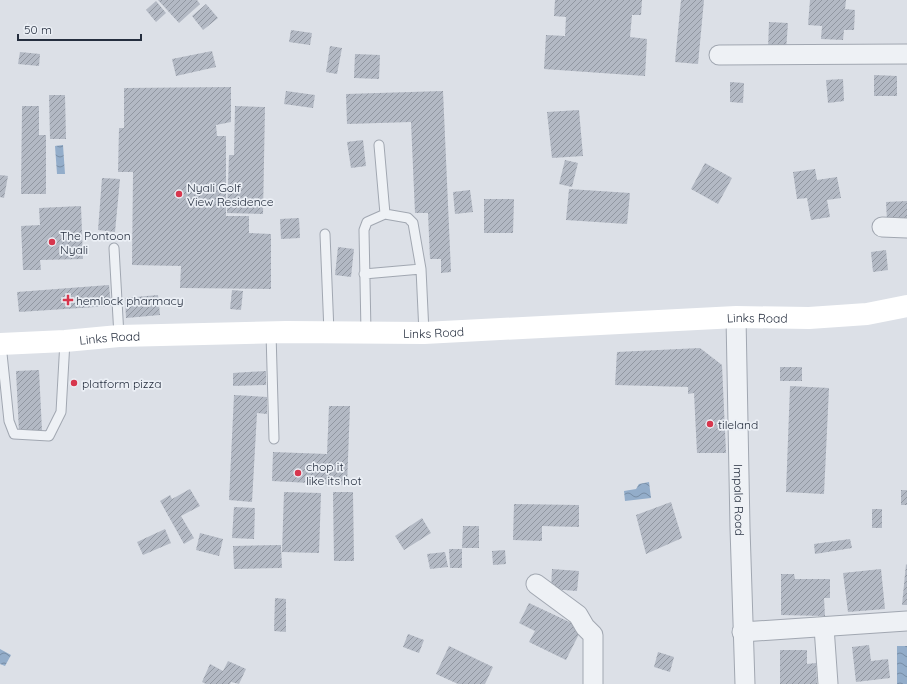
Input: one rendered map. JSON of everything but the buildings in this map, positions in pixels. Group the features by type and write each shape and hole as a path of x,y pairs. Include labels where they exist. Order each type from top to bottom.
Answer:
{"main road":[{"path":"868,314 907,306"},
{"name":"Links Road","path":"0,344 65,341 119,336 329,332 424,333 736,317 808,318 868,314"},
{"path":"868,314 907,319"}],"street":[{"path":"719,55 907,54"},
{"path":"882,227 907,228"},
{"name":"Impala Road","path":"736,317 742,632 745,684"},
{"path":"536,584 578,615 585,627 593,635 593,684"},
{"path":"742,632 907,621"},
{"path":"824,627 828,684"}],"lane":[{"path":"379,146 384,214"},
{"path":"366,332 364,230 367,222 384,214 408,218 413,223 421,269 424,333"},
{"path":"325,234 329,332"},
{"path":"114,248 119,336"},
{"path":"364,274 421,269"},
{"path":"271,333 274,439"},
{"path":"0,344 9,421 14,434 49,436 61,412 65,341"}],"water":[{"path":"63,145 65,174 57,174 55,146"},
{"path":"649,482 651,498 625,501 624,491 636,489 639,484"},
{"path":"897,646 907,646 907,684 897,684"},
{"path":"0,649 11,655 5,666 0,664"}],"place":[{"name":"Nyali Golf View Residence","path":"179,194"},
{"name":"The Pontoon Nyali","path":"52,242"},
{"name":"hemlock pharmacy","path":"68,300"},
{"name":"platform pizza","path":"74,383"},
{"name":"tileland","path":"710,424"},
{"name":"chop it like its hot","path":"298,473"}]}
